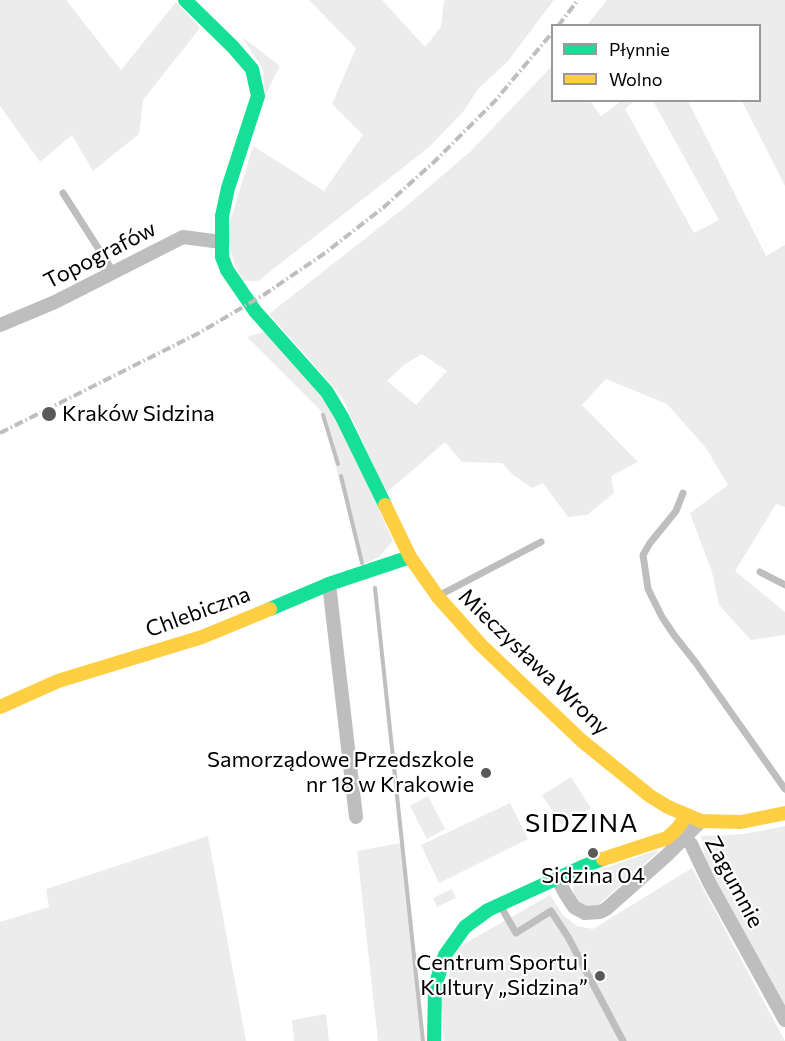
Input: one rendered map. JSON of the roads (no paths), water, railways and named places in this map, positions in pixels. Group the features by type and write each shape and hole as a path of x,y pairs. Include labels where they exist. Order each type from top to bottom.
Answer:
{"street":[{"name":"Mieczysława Wrony","path":"185,0 252,69 258,96 228,188 222,216 222,257 227,270 255,311 327,392 342,417 410,557 438,597 482,645 582,741 650,796 701,821 741,822 785,813"},
{"name":"Topografów","path":"0,325 55,302 183,237 221,242"},
{"name":"Chlebiczna","path":"0,707 58,681 202,637 329,584 410,557"},
{"path":"329,584 356,817"},
{"path":"682,833 687,815"},
{"path":"557,878 574,907 585,913 600,912 606,909 682,833 701,821"},
{"path":"434,1041 435,986 445,956 465,927 500,905 584,866 682,833"},
{"name":"Zagumnie","path":"682,833 785,1020"}],"lane":[{"path":"63,194 114,273"},
{"path":"683,493 676,511 642,555 648,589 674,635 785,789"},
{"path":"438,597 541,542"},
{"path":"760,572 785,585"},
{"path":"500,905 516,933 551,910 568,937 623,1041"}],"waterway":[{"path":"323,415 338,464"},
{"path":"341,476 362,563"},
{"path":"375,588 423,1041"}],"railway":[{"path":"560,24 578,0"},
{"path":"0,433 199,333 265,294 325,253 384,207 435,161 494,102 551,34"}],"place":[{"name":"Kraków Sidzina","path":"49,414"},
{"name":"Samorządowe Przedszkole nr 18 w Krakowie","path":"486,773"},
{"name":"Sidzina 04","path":"593,853"},
{"name":"Centrum Sportu i Kultury „Sidzina”","path":"600,976"}],"district":[{"name":"SIDZINA","path":"582,823"}]}
